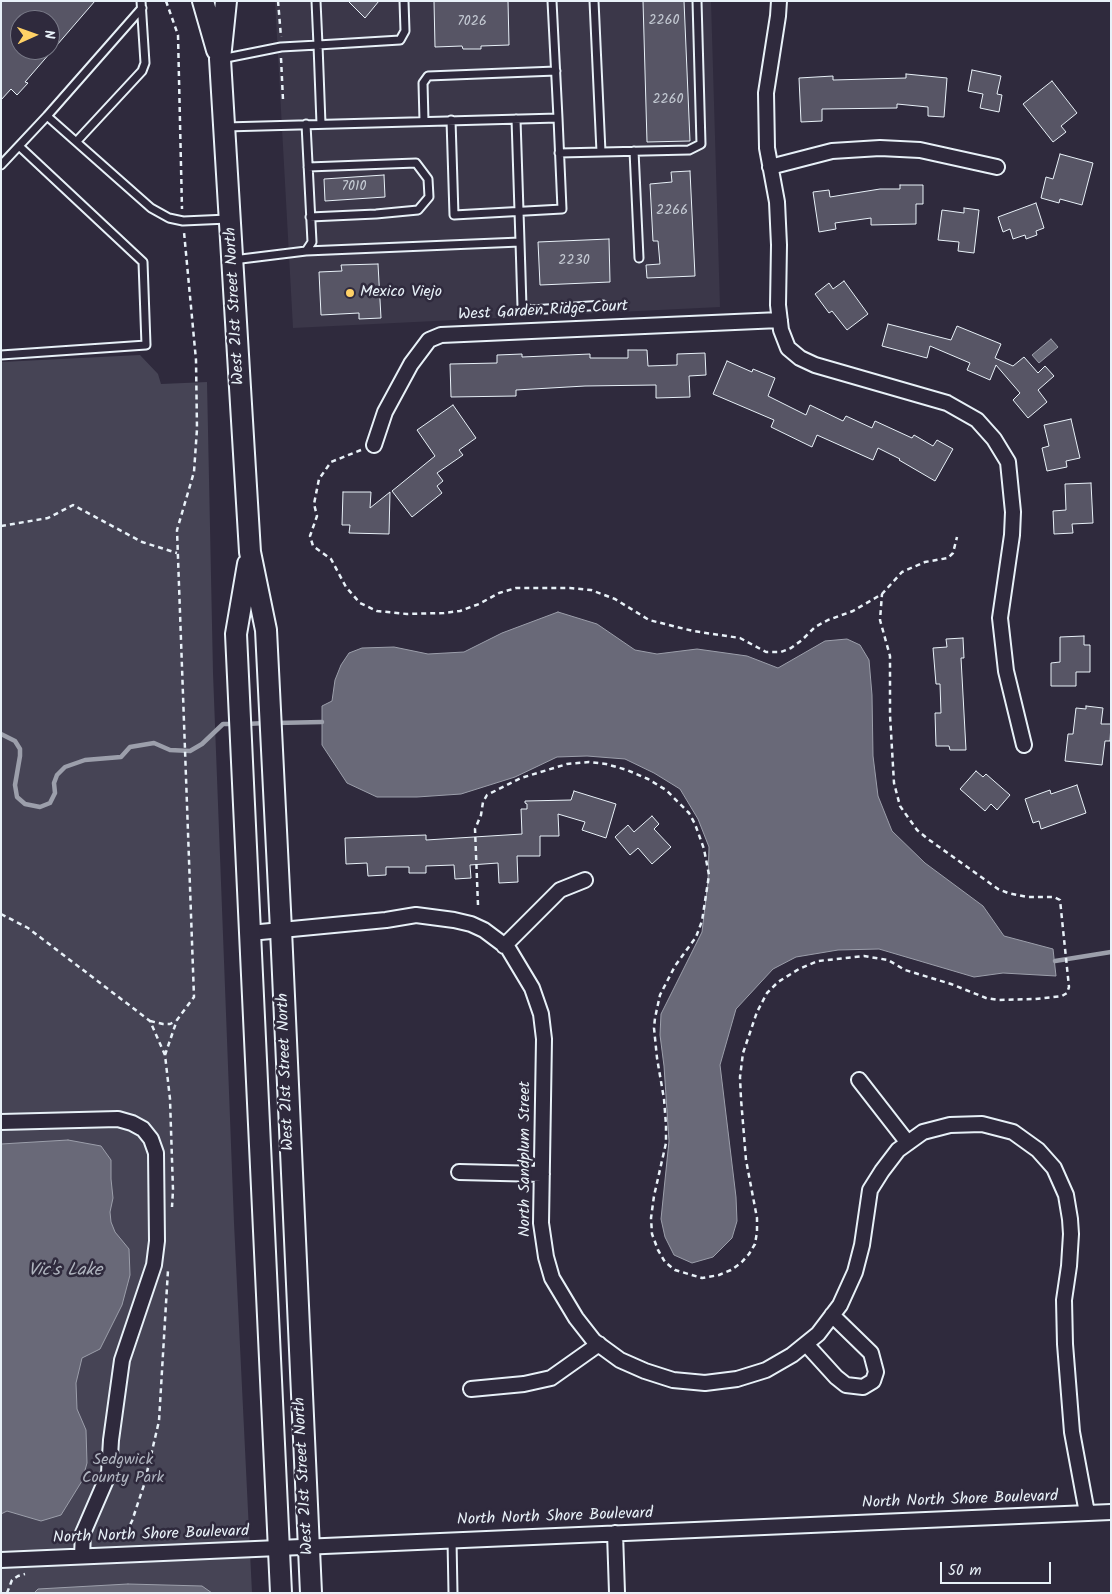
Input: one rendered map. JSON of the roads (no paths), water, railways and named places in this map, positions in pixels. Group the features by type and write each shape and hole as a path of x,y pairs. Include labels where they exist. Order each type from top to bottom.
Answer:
{"main road":[{"name":"West 21st Street North","path":"203,1 220,59"},
{"name":"West 21st Street North","path":"226,1 220,59 250,552 266,630 310,1593"},
{"name":"West 21st Street North","path":"250,552 236,634 281,1593"}],"street":[{"path":"778,1 778,16 766,93 767,148 777,202 780,245 778,305 782,330 788,348 800,358 815,365 947,403 976,420 994,439 1008,462 1013,512 1012,536 1000,618 1006,671 1024,744"},
{"path":"770,167 832,151 880,148 920,150 997,167"},
{"name":"West Garden Ridge Court","path":"374,445 385,412 412,364 429,340 441,335 780,320"},
{"path":"504,946 560,890 585,880"},
{"name":"North Sandplum Street","path":"250,933 386,920 416,915 472,924 484,930 504,946 512,955 532,988 541,1014 544,1039 541,1223 546,1257 552,1278 576,1318 598,1344 620,1360 644,1371 673,1380 705,1383 737,1379 766,1370 792,1355 818,1334 840,1305 855,1272 862,1245 870,1190 898,1150 923,1132 950,1125 982,1124 1013,1132 1038,1150 1054,1168 1066,1195 1070,1219 1069,1266 1064,1300 1065,1344 1072,1432 1087,1513"},
{"path":"859,1080 908,1143"},
{"path":"1,1122 118,1119 143,1129 151,1140 156,1153 157,1241 154,1265 122,1360 111,1440 109,1473 83,1533 82,1556"},
{"path":"459,1172 542,1174"},
{"path":"806,1344 836,1377 846,1385 863,1387 873,1381 876,1372 871,1353 832,1315"},
{"path":"471,1389 524,1384 551,1378 598,1344"},
{"name":"North North Shore Boulevard","path":"1,1560 1111,1512"},
{"path":"615,1533 617,1593"}],"lane":[{"path":"316,1 321,124"},
{"path":"220,59 281,47 400,40 405,32 404,1"},
{"path":"451,120 454,215 519,213 562,209 552,1"},
{"path":"594,1 601,152"},
{"path":"559,153 689,150 701,144 697,1"},
{"path":"1,165 47,116 141,4"},
{"path":"77,141 142,71 145,63 141,4"},
{"path":"424,121 423,83 428,76 556,71"},
{"path":"47,116 151,208 168,218 183,221 231,219"},
{"path":"224,127 558,118"},
{"path":"516,119 522,307 532,310 603,305"},
{"path":"306,124 312,242 306,251"},
{"path":"1,355 146,345 143,262 19,146"},
{"path":"634,151 639,258"},
{"path":"308,167 416,163 428,179 428,197 418,210 310,217"},
{"path":"233,260 306,251 520,242"},
{"path":"452,1540 453,1593"}],"water":[{"path":"1051,339 1058,347 1039,363 1032,355"},
{"path":"558,612 597,624 635,650 657,654 697,649 747,656 778,668 825,641 847,639 860,645 869,660 872,695 873,756 878,796 892,831 925,863 983,906 1004,936 1053,949 1056,976 1003,973 974,977 879,949 838,950 796,957 773,969 736,1009 720,1065 736,1197 737,1221 732,1238 713,1257 692,1263 674,1255 665,1237 661,1219 669,1141 660,1035 661,1014 702,932 708,881 709,847 698,819 680,789 654,773 625,759 587,756 557,757 515,777 461,794 377,797 347,783 322,745 322,706 332,701 335,680 341,665 349,653 362,648 394,647 428,654 464,652 502,633"},
{"name":"Vic's Lake","path":"68,1140 101,1146 111,1160 113,1198 110,1212 111,1222 115,1232 129,1249 130,1275 122,1305 100,1349 82,1358 76,1383 77,1409 86,1430 87,1463 82,1481 61,1515 41,1521 7,1511 1,1514 1,1144"},
{"path":"128,1584 202,1586 212,1593 34,1593 38,1589"}],"waterway":[{"path":"276,723 322,722"},
{"path":"246,724 266,723"},
{"path":"1,734 15,741 20,749 15,785 17,797 25,804 40,807 50,803 55,793 54,783 57,775 65,767 85,760 121,757 130,747 154,743 170,750 190,751 202,744 223,724 236,724"},
{"path":"1055,961 1111,952"}],"place":[{"name":"Mexico Viejo","path":"350,293"}],"park label":[{"name":"Sedgwick County Park","path":"123,1470"}]}
